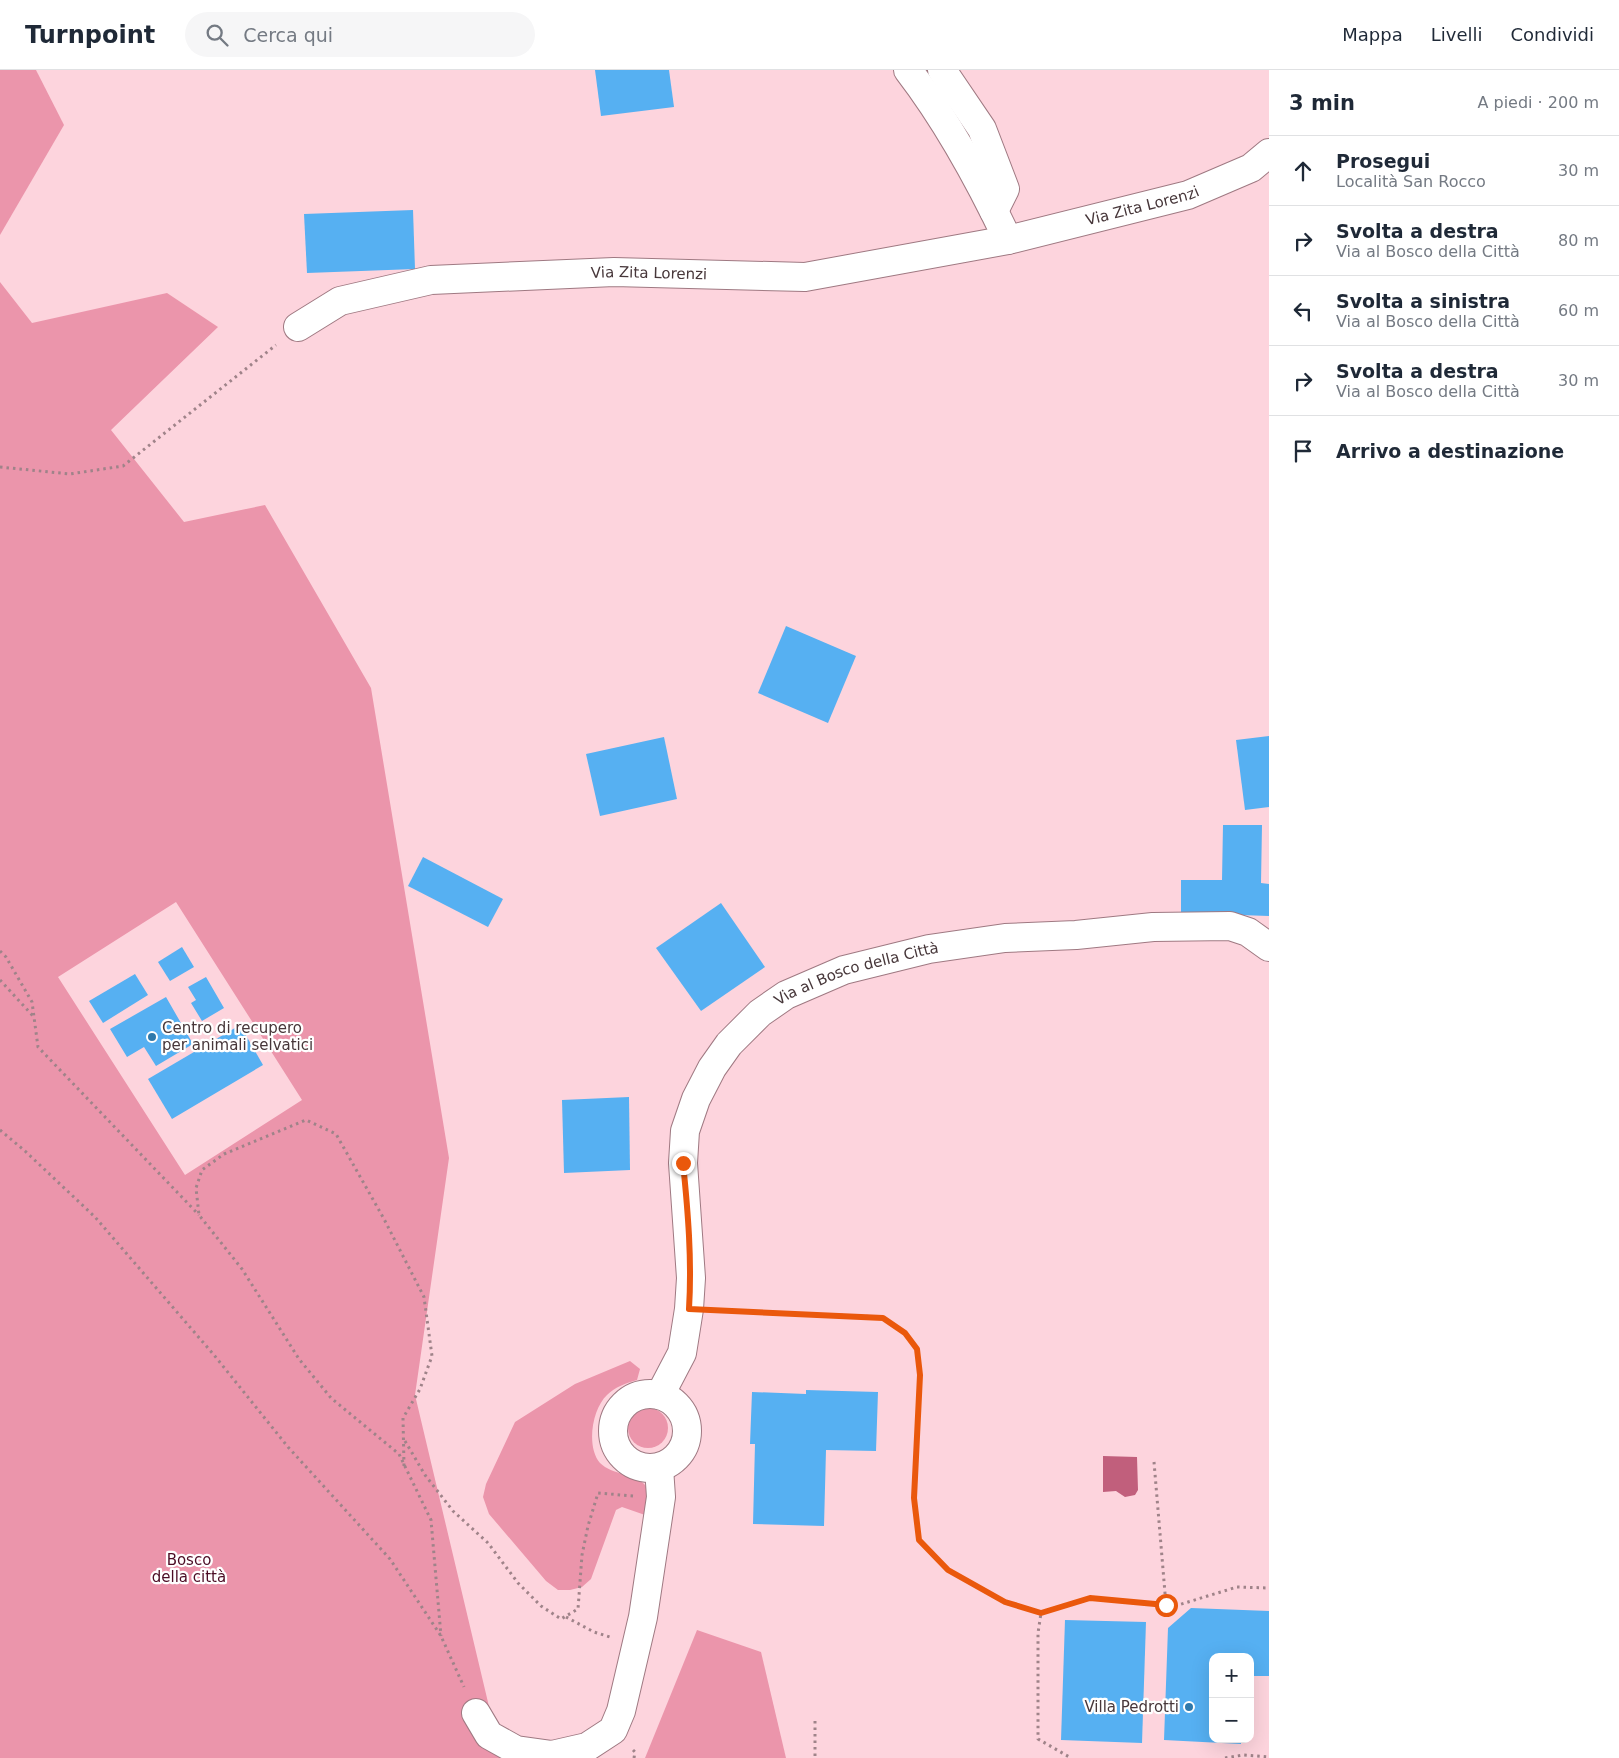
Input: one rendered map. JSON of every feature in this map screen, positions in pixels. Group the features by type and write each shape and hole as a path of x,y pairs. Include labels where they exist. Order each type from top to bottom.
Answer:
{"street":[{"path":"908,70 954,137 1008,240"},
{"path":"942,70 982,129 1005,189 994,211"},
{"name":"Via Zita Lorenzi","path":"298,327 340,301 430,280 614,272 805,277 1008,240 1188,195 1251,168 1269,153"},
{"name":"Via al Bosco della Città","path":"660,1395 682,1354 689,1309 690,1270 683,1163 685,1131 696,1098 712,1068 729,1044 760,1013 786,995 844,970 929,949 1006,938 1076,935 1153,927 1230,926 1248,932 1269,947"},
{"path":"640,1395 660,1395 677,1405 684,1416 687,1429 686,1442 680,1453 671,1462 659,1468 646,1469 633,1466 622,1458 615,1447 612,1434 613,1421 619,1409 628,1400 640,1395"},
{"path":"476,1713 489,1735 516,1750 552,1755 587,1747 613,1730 621,1710 643,1617 661,1497 659,1468"}],"path":[{"path":"0,467 70,474 123,466 298,327"},
{"path":"0,951 6,957 32,1002 38,1047 199,1215 242,1268 299,1359 330,1398 399,1454 431,1520 441,1636"},
{"path":"0,980 34,1016"},
{"path":"199,1215 196,1188 202,1170 224,1154 306,1120 336,1134 384,1219 424,1297 432,1356 420,1389 403,1418 404,1466"},
{"path":"0,1130 96,1217 214,1355 288,1447 390,1559 441,1636 476,1713"},
{"path":"689,1309 883,1318 905,1333 917,1349 920,1375 914,1498 919,1540 948,1570 1005,1602 1041,1613 1090,1598 1175,1606 1237,1587 1269,1588"},
{"path":"404,1440 425,1475 448,1504 488,1543 518,1583 541,1606 561,1619 578,1609 582,1555 588,1526 598,1494 661,1497"},
{"path":"1154,1462 1166,1605"},
{"path":"1041,1613 1038,1633 1038,1739 1072,1758"},
{"path":"565,1616 594,1632 614,1639 633,1637 638,1634"},
{"path":"815,1721 815,1758"},
{"path":"1224,1758 1243,1755 1269,1757"}],"green space":[{"path":"0,70 36,70 64,125 0,235"},
{"name":"Bosco della città","path":"0,282 32,323 167,293 218,327 111,430 184,522 265,505 371,688 449,1158 415,1395 501,1757 505,1758 0,1758","holes":["176,902 302,1100 185,1175 58,977"]},
{"path":"630,1361 640,1369 637,1380 610,1392 602,1401 595,1418 592,1438 593,1448 600,1463 611,1470 641,1481 645,1485 648,1496 645,1515 622,1507 616,1510 591,1579 582,1587 558,1590 546,1581 489,1514 483,1497 486,1484 515,1422 575,1384"},
{"path":"652,1408 659,1411 665,1417 668,1428 667,1436 659,1445 652,1448 644,1448 637,1445 629,1436 628,1424 631,1417 640,1409"},
{"path":"697,1630 761,1652 786,1758 645,1758"}],"shaded area":[{"path":"1103,1456 1137,1457 1138,1490 1135,1495 1125,1497 1116,1491 1103,1492"}],"building":[{"path":"595,70 669,70 674,107 601,116"},
{"path":"413,210 415,269 307,273 304,214"},
{"path":"786,626 856,656 828,723 758,693"},
{"path":"1269,736 1269,807 1245,810 1236,740"},
{"path":"664,737 677,799 600,816 586,754"},
{"path":"1223,825 1262,825 1261,883 1269,884 1269,916 1181,913 1181,880 1222,880"},
{"path":"423,857 503,899 488,927 408,886"},
{"path":"721,903 765,967 701,1011 656,948"},
{"path":"182,947 194,967 170,981 158,962"},
{"path":"135,974 148,995 103,1023 89,1001"},
{"path":"206,977 224,1008 202,1021 191,1003 196,1000 188,987"},
{"name":"Centro di recupero per animali selvatici","path":"166,997 193,1044 156,1066 144,1047 127,1057 110,1029"},
{"path":"240,1025 263,1065 172,1119 148,1079"},
{"path":"629,1097 630,1170 564,1173 562,1100"},
{"path":"806,1390 878,1392 876,1451 826,1450 824,1526 753,1524 755,1444 750,1444 752,1392 806,1394"},
{"name":"Villa Pedrotti","path":"1191,1608 1269,1611 1269,1676 1254,1676 1254,1653 1209,1653 1209,1742 1164,1740 1168,1628"},
{"path":"1065,1620 1146,1622 1142,1743 1061,1740"}],"place":[{"name":"Centro di recupero per animali selvatici","path":"152,1037"},
{"name":"Villa Pedrotti","path":"1189,1707"}],"route":[{"path":"683,1163 691,1278 689,1309 883,1318 905,1333 917,1349 920,1375 914,1498 919,1540 948,1570 1005,1602 1041,1613 1090,1598 1166,1605"}]}
